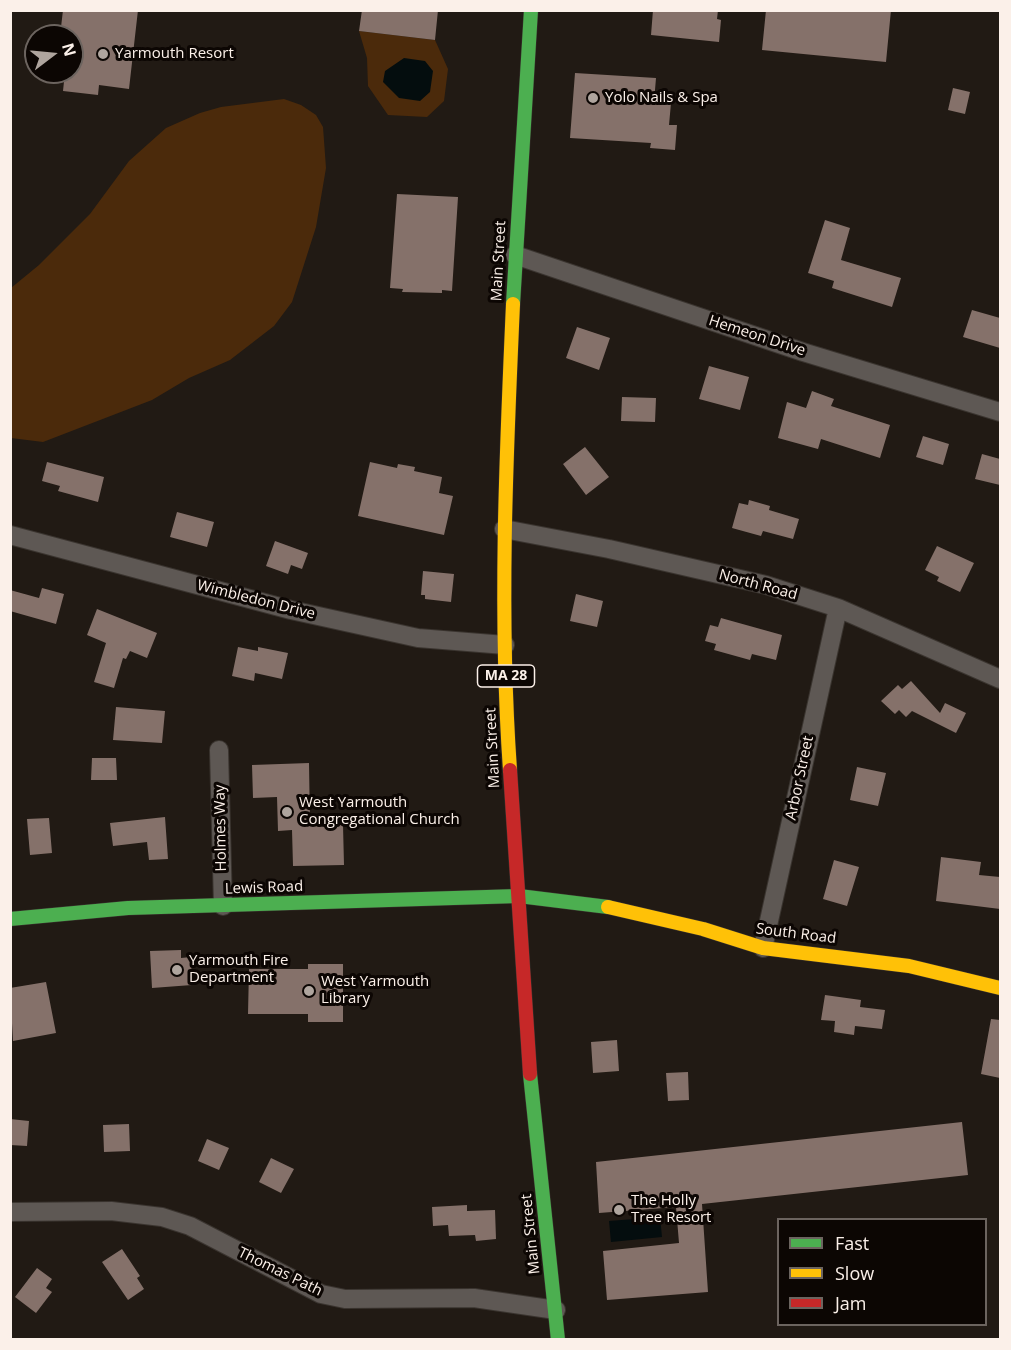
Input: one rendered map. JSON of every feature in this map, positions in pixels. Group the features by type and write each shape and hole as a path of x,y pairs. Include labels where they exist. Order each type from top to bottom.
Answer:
{"main road":[{"name":"Main Street","path":"531,10 515,255 504,529 505,645 509,761 530,1076 558,1340"},
{"name":"South Road","path":"519,896 600,905 703,928 763,948 909,966 1000,988"},
{"name":"Lewis Road","path":"10,919 128,908 519,896"}],"street":[{"name":"Hemeon Drive","path":"515,255 793,348 1000,412"},
{"name":"North Road","path":"504,529 609,549 766,585 838,608 1000,679"},
{"name":"Wimbledon Drive","path":"10,535 152,574 406,636 469,644 505,645"},
{"name":"Arbor Street","path":"763,948 838,608"},
{"name":"Holmes Way","path":"219,750 223,906"},
{"name":"Thomas Path","path":"10,1212 111,1211 162,1217 190,1226 321,1294 345,1299 474,1298 555,1310"}],"shaded area":[{"path":"359,31 435,40 448,69 444,101 427,117 388,115 368,86 367,58"},
{"path":"404,58 425,61 433,71 430,92 420,101 399,98 383,82 385,71"},
{"path":"284,99 301,105 316,115 323,127 326,168 316,227 292,302 274,326 230,360 189,378 152,400 43,442 11,438 11,288 39,265 90,214 129,161 166,128 200,113 221,107"},
{"path":"660,1217 662,1237 611,1242 609,1221"}],"building":[{"name":"Yarmouth Resort","path":"63,10 138,10 129,89 99,85 98,95 63,91 64,84 84,84 84,24 61,24"},
{"path":"362,10 438,10 435,40 359,31"},
{"path":"653,10 718,10 717,19 721,20 719,42 651,35"},
{"path":"766,10 891,10 886,62 762,50"},
{"path":"575,73 656,78 654,102 671,103 669,125 677,125 675,150 650,148 651,143 570,138"},
{"path":"953,88 970,92 965,114 948,110"},
{"path":"397,194 458,197 452,291 402,292 403,289 390,288"},
{"path":"825,220 850,228 841,260 901,278 892,307 832,288 834,281 808,273"},
{"path":"972,310 1000,318 1000,348 963,337"},
{"path":"577,327 610,338 599,370 566,358"},
{"path":"709,366 749,377 740,410 699,399"},
{"path":"812,391 834,399 831,406 890,425 880,458 821,439 818,449 778,438 787,402 806,408"},
{"path":"622,397 656,398 655,422 621,421"},
{"path":"923,436 949,444 943,465 916,457"},
{"path":"585,447 609,477 586,495 563,464"},
{"path":"982,454 1000,459 1000,485 975,479"},
{"path":"47,462 104,477 98,502 58,491 60,486 42,481"},
{"path":"370,462 397,468 398,464 415,467 414,471 442,477 439,493 453,496 444,535 358,516"},
{"path":"749,500 770,506 769,510 799,519 793,539 763,531 761,536 732,528 739,503 748,505"},
{"path":"177,512 214,522 207,547 170,537"},
{"path":"275,541 308,553 302,569 291,565 288,574 266,566"},
{"path":"937,546 974,563 960,592 937,581 939,577 925,570"},
{"path":"423,571 454,574 451,602 425,599 425,595 421,595"},
{"path":"42,588 64,594 56,624 10,611 10,590 39,598"},
{"path":"576,594 603,601 597,627 570,621"},
{"path":"97,609 157,633 147,658 130,651 126,659 123,658 114,688 94,682 106,643 87,635"},
{"path":"721,618 782,635 776,660 752,654 750,660 714,650 716,644 705,641 710,625 718,627"},
{"path":"238,647 258,651 258,647 288,653 282,679 255,673 254,681 232,676"},
{"path":"911,681 940,713 945,703 966,713 956,733 912,711 906,717 899,710 895,714 881,701 898,685 902,689"},
{"path":"116,707 165,711 162,743 113,740"},
{"path":"92,758 116,758 117,780 91,780"},
{"name":"West Yarmouth Congregational Church","path":"309,763 310,826 343,825 344,865 293,866 292,830 278,831 277,797 253,798 252,765"},
{"path":"857,767 886,773 878,806 850,800"},
{"path":"165,817 168,859 149,860 147,842 113,846 110,823"},
{"path":"49,818 52,853 30,855 27,819"},
{"path":"941,857 981,862 979,875 1000,877 1000,909 936,901"},
{"path":"834,860 859,867 847,906 823,899"},
{"path":"181,950 181,958 191,957 192,985 152,988 150,951"},
{"path":"308,964 343,964 343,1022 308,1022 308,1014 248,1014 249,969 308,969"},
{"path":"46,982 56,1033 13,1041 10,988"},
{"path":"825,995 861,1000 860,1007 885,1010 882,1029 855,1026 854,1035 834,1032 835,1021 821,1020"},
{"path":"991,1019 1000,1020 1000,1078 981,1074"},
{"path":"617,1040 619,1071 593,1073 591,1042"},
{"path":"688,1072 689,1100 668,1101 666,1073"},
{"path":"10,1119 29,1121 27,1146 10,1145"},
{"name":"The Holly Tree Resort","path":"962,1122 968,1175 702,1204 708,1292 607,1300 603,1251 679,1243 676,1207 599,1213 596,1162"},
{"path":"129,1124 130,1151 104,1152 103,1125"},
{"path":"207,1139 229,1148 219,1170 198,1161"},
{"path":"271,1158 294,1169 281,1193 259,1182"},
{"path":"467,1205 467,1211 495,1210 496,1239 476,1241 475,1235 449,1236 448,1225 433,1226 432,1207"},
{"path":"122,1249 140,1276 137,1278 144,1289 128,1300 102,1262"},
{"path":"37,1268 52,1279 46,1288 52,1292 36,1313 15,1297"}],"traffic: fast":[{"path":"513,304 531,10"},
{"path":"10,919 128,908 519,896 608,907"},
{"path":"530,1074 558,1340"}],"traffic: slow":[{"path":"510,770 504,595 513,304"},
{"path":"608,907 703,929 763,948 909,966 1000,988"}],"traffic: jam":[{"path":"510,770 530,1074"}],"place":[{"name":"Yarmouth Resort","path":"103,54"},
{"name":"Yolo Nails & Spa","path":"593,98"},
{"name":"West Yarmouth Congregational Church","path":"287,812"},
{"name":"Yarmouth Fire Department","path":"177,970"},
{"name":"West Yarmouth Library","path":"309,991"},
{"name":"The Holly Tree Resort","path":"619,1210"}]}
